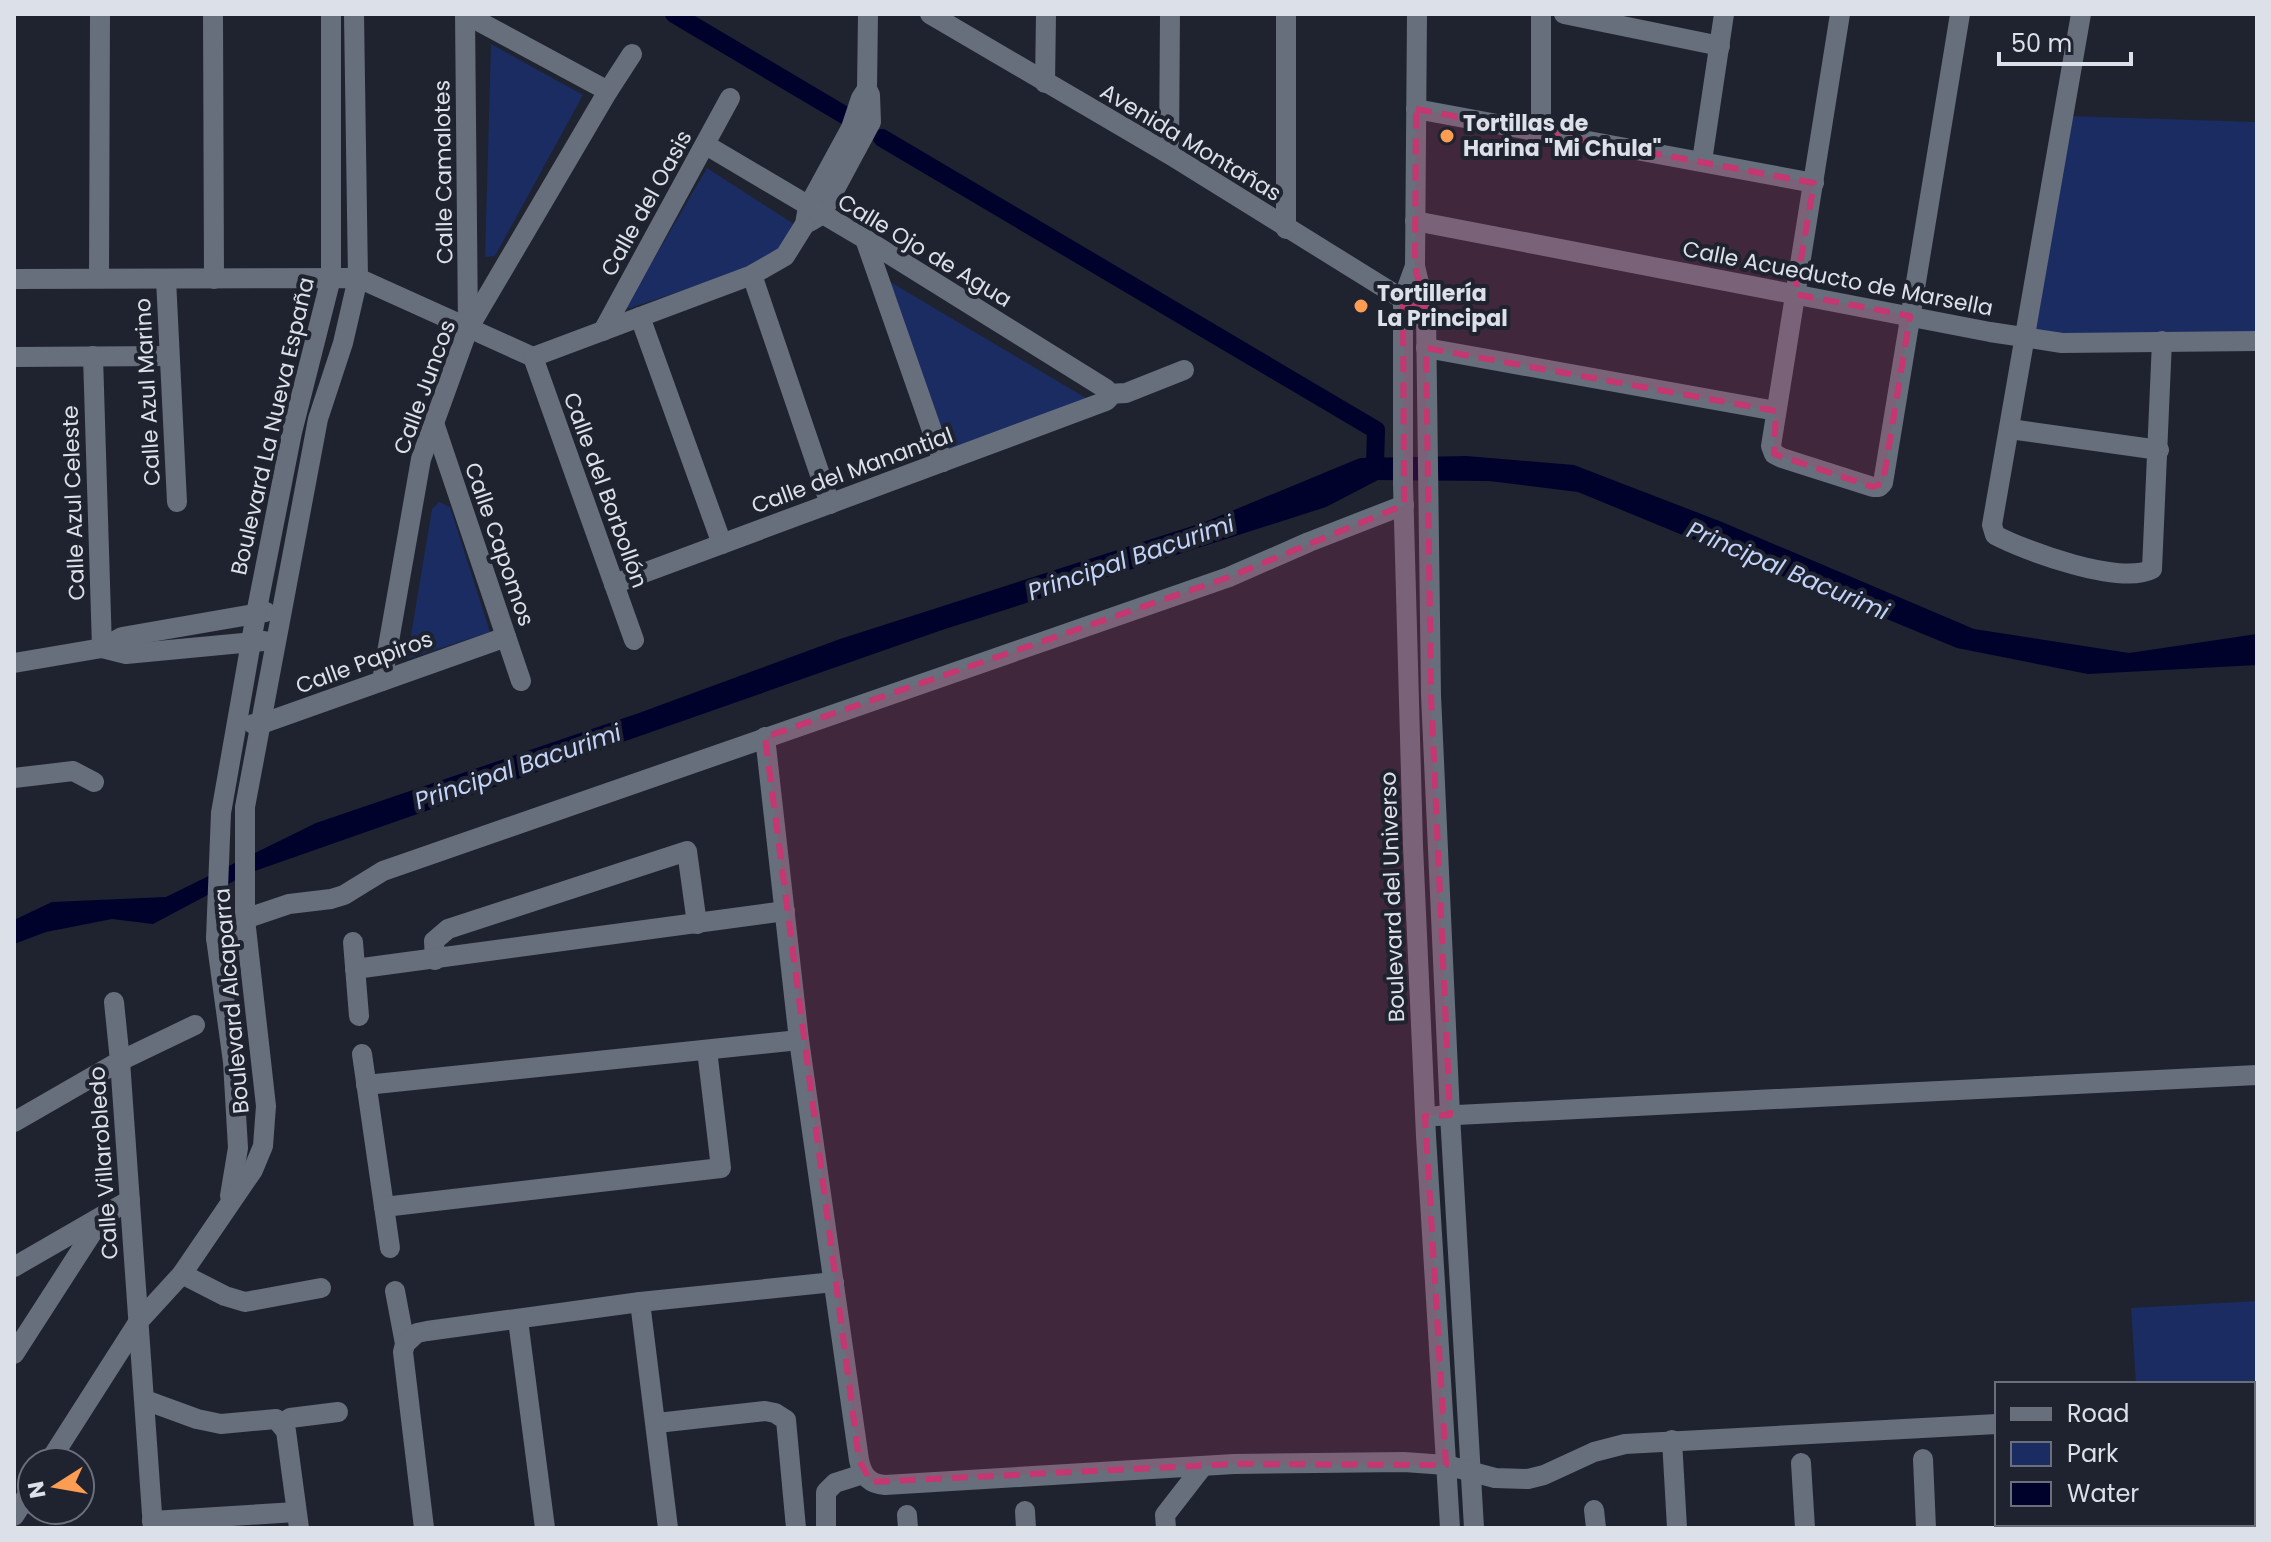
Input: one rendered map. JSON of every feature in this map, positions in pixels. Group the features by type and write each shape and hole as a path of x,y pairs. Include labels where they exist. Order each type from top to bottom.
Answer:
{"street":[{"path":"99,278 100,14"},
{"path":"213,14 214,279"},
{"name":"Boulevard La Nueva España","path":"220,844 221,813 256,614 292,432 331,278 331,14"},
{"name":"Boulevard La Nueva España","path":"244,832 245,807 318,419 343,343 358,278 354,14"},
{"path":"465,14 608,91"},
{"name":"Calle Camalotes","path":"465,14 468,329"},
{"path":"14,279 358,278 533,357 752,275 785,256 811,215 867,89 868,14"},
{"name":"Avenida Montañas","path":"930,14 1169,154 1426,313"},
{"path":"1045,83 1046,14"},
{"path":"1169,154 1170,14"},
{"path":"1286,14 1286,229"},
{"name":"Boulevard del Universo","path":"1417,14 1415,266 1426,313 1431,695 1450,1115 1474,1528"},
{"path":"1541,14 1541,132"},
{"path":"1564,14 1720,46"},
{"path":"1702,161 1724,14"},
{"path":"1840,14 1771,446 1774,454 1782,458 1879,487 1883,483 1960,14"},
{"path":"2081,14 1992,525 1992,530 1999,537 2073,566 2145,573 2154,566 2162,341"},
{"name":"Calle Juncos","path":"382,681 421,459 468,329 632,54"},
{"name":"Calle del Oasis","path":"603,331 730,98"},
{"path":"1416,109 1814,183"},
{"name":"Calle Ojo de Agua","path":"706,145 811,215 865,239 1106,389 1107,397"},
{"name":"Calle Acueducto de Marsella","path":"1415,221 2062,343 2257,341"},
{"path":"865,239 943,462"},
{"name":"Boulevard del Universo","path":"1415,266 1403,299 1403,484 1425,1116 1450,1528"},
{"path":"752,275 830,504"},
{"name":"Calle Azul Marino","path":"166,279 177,502"},
{"path":"640,317 722,544"},
{"path":"1426,348 1776,411"},
{"name":"Calle Azul Celeste","path":"93,356 102,648"},
{"path":"14,357 169,356"},
{"name":"Calle del Borbollón","path":"533,357 634,640"},
{"name":"Calle del Manantial","path":"614,584 1184,370"},
{"path":"1402,408 1427,419"},
{"name":"Calle Capomos","path":"434,423 521,681"},
{"path":"2010,429 2159,450"},
{"path":"216,928 245,912 344,895 383,871 1229,577 1404,505"},
{"path":"14,663 102,648 122,637 282,610"},
{"name":"Calle Papiros","path":"237,723 261,724 506,637"},
{"path":"102,648 126,654 276,639"},
{"path":"765,737 799,1040 859,1460 863,1474 871,1482 885,1485 1203,1466 1404,1462 1446,1465 1495,1478 1528,1479 1607,1447 1672,1440 1995,1424"},
{"path":"14,778 73,771 94,782"},
{"name":"Boulevard Alcaparra","path":"59,1446 139,1321 182,1274 259,1158 266,1128 266,1106 245,912 244,832"},
{"name":"Boulevard Alcaparra","path":"220,844 216,928 233,1062 238,1148 228,1204"},
{"path":"435,960 434,941 448,929 687,851 697,924"},
{"path":"355,969 785,911"},
{"path":"353,942 359,1016"},
{"name":"Calle Villarobledo","path":"114,1002 153,1524"},
{"path":"14,1122 120,1061 195,1025"},
{"path":"366,1085 799,1040"},
{"path":"384,1207 721,1168 707,1050"},
{"path":"362,1054 390,1248"},
{"path":"1425,1116 2257,1075"},
{"path":"14,1267 130,1200"},
{"path":"14,1354 101,1219"},
{"path":"182,1274 225,1296 245,1302 321,1288"},
{"path":"405,1344 417,1333 640,1302 834,1282"},
{"path":"395,1291 405,1344 403,1352 424,1528"},
{"path":"640,1302 668,1528"},
{"path":"518,1320 545,1528"},
{"path":"145,1400 197,1419 221,1424 276,1419 286,1431 298,1520 153,1524"},
{"path":"657,1423 765,1411 781,1416 786,1420 796,1528"},
{"path":"282,1424 290,1418 338,1412"},
{"path":"1672,1440 1677,1528"},
{"path":"1923,1459 1926,1528"},
{"path":"1801,1463 1805,1528"},
{"path":"1166,1528 1165,1515 1203,1466"},
{"path":"826,1528 826,1492 835,1483 863,1474"}],"highlighted area":[{"path":"1416,109 1814,183 1795,294 1910,316 1883,483 1873,487 1774,454 1776,411 1426,348 1431,695 1450,1115 1425,1116 1446,1465 1234,1464 871,1482 859,1460 765,737 1229,577 1404,505 1403,299 1426,313 1415,266"}],"green space":[{"path":"491,44 583,95 495,256 485,257"},
{"path":"2068,116 2257,122 2257,341 2028,344"},
{"path":"707,168 794,224 774,260 624,310"},
{"path":"887,280 1091,401 947,456"},
{"path":"439,502 450,507 490,632 407,659 432,509"},
{"path":"2257,1301 2257,1397 2255,1382 2136,1382 2131,1308"}],"water":[{"name":"Principal Bacurimi","path":"1466,456 1574,465 1722,522 1974,629 2129,653 2257,634 2257,665 2088,674 1957,648 1578,492 1489,481 1378,480 1326,507 942,630 249,873 153,924 112,919 46,932 14,944 14,920 52,902 166,897 316,823 639,713 840,639 1205,522 1360,458"}],"waterway":[{"path":"674,14 846,116"},
{"path":"882,138 1376,430 1375,465"}],"place":[{"name":"Tortillas de Harina \"Mi Chula\"","path":"1447,136"},
{"name":"Tortillería La Principal","path":"1361,306"}]}
